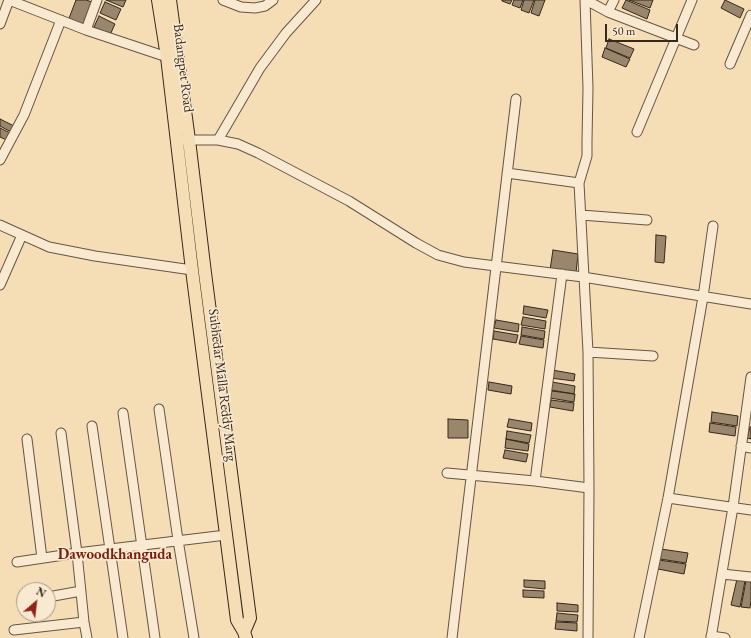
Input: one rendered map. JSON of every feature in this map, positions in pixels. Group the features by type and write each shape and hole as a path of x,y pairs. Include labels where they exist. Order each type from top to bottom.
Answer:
{"main road":[{"name":"Badangpet Road","path":"158,0 167,57 177,140"},
{"name":"Badangpet Road","path":"170,0 189,140"},
{"name":"Subhedar Malla Reddy Marg","path":"177,140 192,270 237,620 245,635"},
{"name":"Subhedar Malla Reddy Marg","path":"189,140 250,618 245,635"}],"street":[{"path":"0,24 9,0 86,30 167,57"},
{"path":"86,30 97,0"},
{"path":"223,0 241,7 255,8 265,6 273,0"},
{"path":"218,140 260,68 286,33 316,0"},
{"path":"588,638 588,352 579,183 587,156 588,88 585,0 608,12 694,45"},
{"path":"608,12 614,0"},
{"path":"637,132 692,0"},
{"path":"730,64 749,26 751,16"},
{"path":"0,160 24,115 61,20"},
{"path":"452,638 516,100"},
{"path":"177,140 218,140 238,144 349,201 438,255 464,262 562,274 751,304"},
{"path":"507,174 579,183"},
{"path":"581,215 647,220"},
{"path":"0,225 49,247 95,256 192,270"},
{"path":"639,638 668,498 713,226"},
{"path":"0,285 22,235"},
{"path":"535,481 562,274"},
{"path":"588,352 654,356"},
{"path":"725,638 711,637 733,507 751,378"},
{"path":"159,409 194,638"},
{"path":"123,413 155,638"},
{"path":"92,426 123,638"},
{"path":"61,433 87,638"},
{"path":"27,439 42,558"},
{"path":"741,446 751,448"},
{"path":"447,473 535,481 589,488"},
{"path":"668,498 751,510"},
{"path":"17,562 77,553 226,535"},
{"path":"722,574 751,577"},
{"path":"56,596 81,591"},
{"path":"14,630 84,622"}],"building":[{"path":"76,0 86,0 95,3 86,28 68,21"},
{"path":"106,0 126,0 123,7"},
{"path":"502,0 512,0 510,4"},
{"path":"514,0 523,0 520,8 512,5"},
{"path":"524,0 534,0 529,13 521,10"},
{"path":"535,0 545,0 539,16 531,13"},
{"path":"626,0 650,10 647,19 622,8"},
{"path":"629,0 653,0 650,8"},
{"path":"725,0 744,9 740,18 721,8"},
{"path":"105,2 121,9 116,20 100,13"},
{"path":"99,16 115,24 110,35 94,27"},
{"path":"609,39 634,49 630,58 606,48"},
{"path":"605,48 630,59 626,67 602,57"},
{"path":"0,119 16,127 13,133 0,126"},
{"path":"0,128 12,134 9,141 0,137"},
{"path":"656,235 666,236 664,263 655,262"},
{"path":"553,250 578,254 576,273 550,270"},
{"path":"524,306 548,310 546,318 523,314"},
{"path":"523,317 546,321 545,329 521,325"},
{"path":"496,320 519,324 518,332 494,328"},
{"path":"522,327 545,331 544,339 521,335"},
{"path":"494,331 518,335 516,343 493,339"},
{"path":"521,336 544,340 543,348 519,344"},
{"path":"552,370 575,374 574,381 550,378"},
{"path":"489,382 512,386 511,394 488,390"},
{"path":"552,382 575,386 574,394 551,390"},
{"path":"552,391 575,394 574,402 550,398"},
{"path":"551,400 574,403 573,411 550,407"},
{"path":"712,412 738,416 737,426 711,422"},
{"path":"448,419 468,420 468,438 448,438"},
{"path":"509,419 532,423 531,431 507,427"},
{"path":"710,423 736,427 735,436 709,432"},
{"path":"751,427 751,439 747,438"},
{"path":"507,431 531,435 529,443 506,439"},
{"path":"506,439 529,444 528,451 505,448"},
{"path":"505,450 528,454 526,462 503,458"},
{"path":"661,549 688,553 686,563 660,559"},
{"path":"659,560 686,564 684,574 658,569"},
{"path":"737,579 745,581 740,607 731,605"},
{"path":"524,580 545,581 545,589 524,587"},
{"path":"746,581 751,582 750,608 741,607"},
{"path":"523,590 544,591 544,598 523,597"},
{"path":"557,603 578,605 578,612 557,611"},
{"path":"557,613 578,615 577,622 556,621"},
{"path":"556,622 577,623 577,631 555,629"}],"district":[{"name":"Dawoodkhanguda","path":"115,555"}]}
